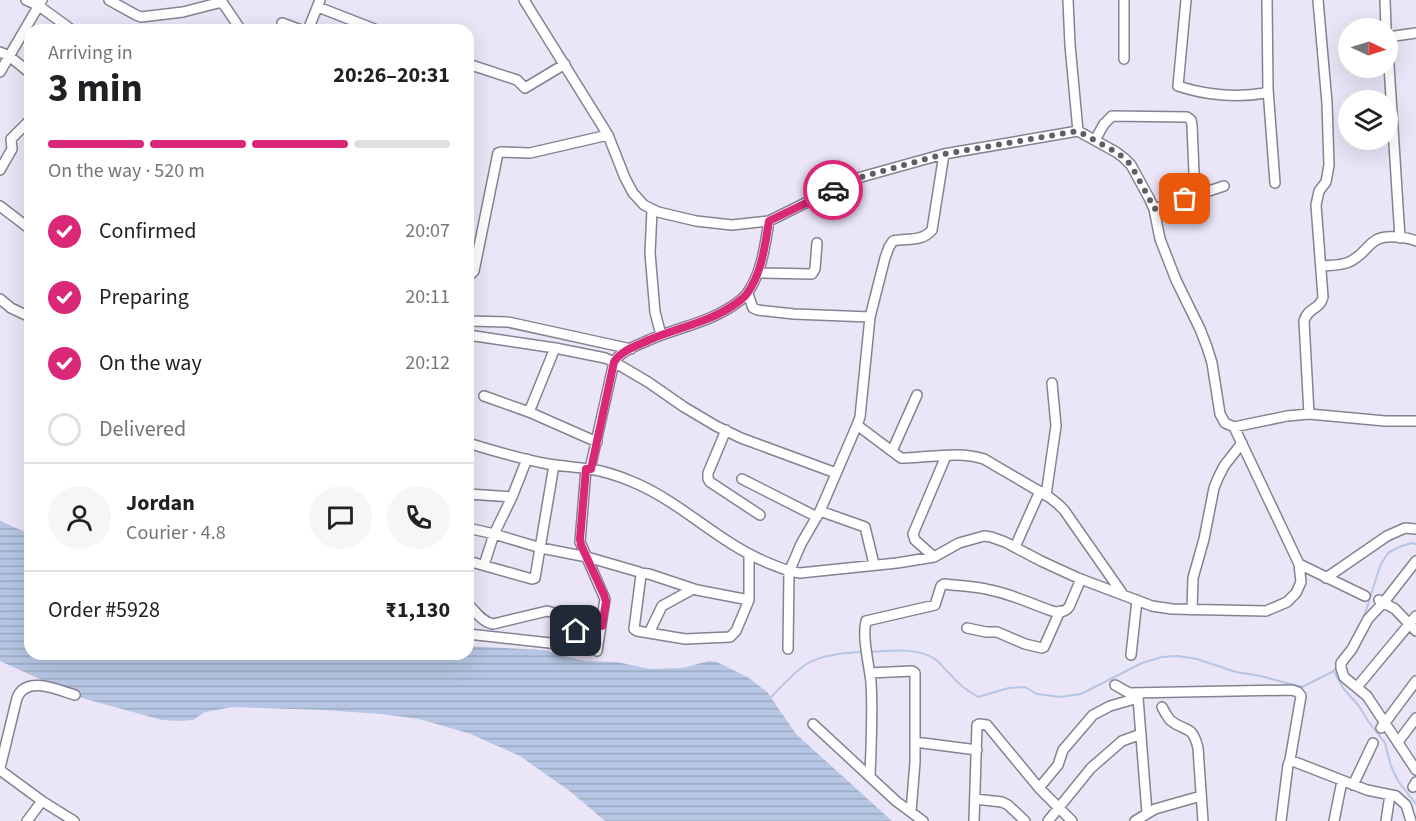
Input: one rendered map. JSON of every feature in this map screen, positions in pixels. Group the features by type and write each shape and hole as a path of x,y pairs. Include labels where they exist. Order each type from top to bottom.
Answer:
{"street":[{"path":"26,0 40,3 65,24"},
{"path":"109,0 141,16 180,13 218,1 224,3 237,24"},
{"path":"524,0 608,135 633,193 652,210 696,221 732,225 769,221 854,179 944,154 1078,131 1116,152 1131,165 1149,198 1154,209 1160,239 1176,280 1207,346 1220,414 1225,423 1234,427 1309,414 1385,421 1416,421"},
{"path":"1068,0 1078,131"},
{"path":"1124,0 1124,59"},
{"path":"1186,0 1178,86 1226,95 1259,94 1265,93 1268,89"},
{"path":"1267,0 1268,89 1275,183"},
{"path":"1309,414 1304,321 1309,310 1319,306 1323,297 1316,205 1319,191 1326,182 1329,165 1327,103 1318,0"},
{"path":"1385,0 1386,18"},
{"path":"25,24 40,3"},
{"path":"311,24 319,4 364,24"},
{"path":"0,72 4,54 24,26"},
{"path":"1398,36 1416,33"},
{"path":"4,54 24,69"},
{"path":"474,66 517,80 525,88 565,64"},
{"path":"1390,78 1400,238"},
{"path":"1095,140 1104,124 1112,116 1188,117 1192,124 1194,173 1201,193"},
{"path":"0,170 12,149 10,139 24,126"},
{"path":"474,271 498,153 530,153 608,135"},
{"path":"788,649 789,572 818,514 857,425 870,317 885,258 891,243 896,240 920,238 932,230 944,154"},
{"path":"1154,209 1224,186"},
{"path":"0,206 24,225"},
{"path":"652,210 650,253 655,312 661,335"},
{"path":"597,651 605,599 580,539 588,469 597,442 614,362 622,353 661,335 710,319 730,308 748,294 758,273 769,221"},
{"path":"1321,266 1345,264 1378,238 1388,236 1416,241"},
{"path":"758,273 812,274 815,269 817,243"},
{"path":"748,294 753,308 758,310 870,317"},
{"path":"0,299 24,314"},
{"path":"474,321 508,322 630,349"},
{"path":"474,336 555,348 614,362 684,407 741,438 836,473"},
{"path":"529,412 555,348"},
{"path":"1015,547 1043,493 1056,426 1052,383"},
{"path":"484,396 529,412 597,442"},
{"path":"892,451 917,396"},
{"path":"857,425 899,457 966,454 984,459 1043,493 1064,510 1122,593"},
{"path":"474,445 554,465 588,469 620,477 676,504 748,555 789,572 800,573 897,563 934,557 959,543 984,536 1015,547 1081,579 1161,608 1266,611 1287,602 1296,593 1301,582 1299,564 1234,427"},
{"path":"726,430 708,473 708,479 760,515"},
{"path":"1192,610 1193,578 1204,539 1214,488 1224,466 1242,443"},
{"path":"934,557 915,540 913,534 946,456"},
{"path":"484,565 494,534 527,459"},
{"path":"474,562 534,579 536,577 554,465"},
{"path":"742,479 818,514 865,527 874,564"},
{"path":"474,494 512,497"},
{"path":"1326,578 1387,536 1405,528 1416,529"},
{"path":"474,529 541,548 587,557 693,589 749,600"},
{"path":"640,573 633,628 636,631 685,639 730,637 736,631 749,600 748,555"},
{"path":"1416,561 1368,619 1352,649 1341,663 1344,676 1367,696 1383,725 1398,742 1416,770"},
{"path":"1299,564 1365,596"},
{"path":"870,777 872,704 866,621 934,605 941,586 944,584 990,589 1060,611 1068,609 1081,579"},
{"path":"649,633 662,606 693,589"},
{"path":"1131,656 1137,600"},
{"path":"1357,687 1414,623 1382,601"},
{"path":"474,610 489,624 547,610 602,626"},
{"path":"967,628 997,632 1042,648 1060,611"},
{"path":"474,635 568,645 572,643 580,619"},
{"path":"870,673 915,672 915,742 910,812"},
{"path":"1383,725 1416,681"},
{"path":"74,821 42,801 0,769 17,698 22,689 38,685 75,695"},
{"path":"1115,685 1138,698"},
{"path":"1129,693 1292,690 1298,692 1301,696 1290,760 1287,765 1281,821"},
{"path":"1138,698 1148,813"},
{"path":"1039,788 1059,763 1063,750 1094,715 1110,706 1138,698"},
{"path":"1161,706 1170,719 1189,729 1196,739 1203,821"},
{"path":"1398,742 1416,718"},
{"path":"813,724 896,801 923,821"},
{"path":"974,821 977,725 986,724 1039,788 1072,821"},
{"path":"1048,821 1087,772 1122,741 1141,734"},
{"path":"915,742 977,750"},
{"path":"1353,785 1373,743"},
{"path":"1290,760 1367,790 1403,798 1411,821"},
{"path":"1334,821 1342,781"},
{"path":"1136,821 1155,809 1201,795"},
{"path":"1386,821 1390,795"},
{"path":"975,799 1002,802 1025,821"},
{"path":"27,821 42,801"}],"water":[{"path":"0,521 24,531 24,660 474,660 474,646 543,650 584,661 617,662 650,669 682,668 709,661 717,662 749,678 767,692 796,734 892,821 605,821 571,792 520,756 468,733 419,719 324,710 233,707 205,712 193,720 162,720 82,698 0,661"}],"waterway":[{"path":"1364,617 1380,566 1388,553 1399,547 1416,544"},
{"path":"869,652 903,651 928,655 962,686 978,697 1009,688 1025,687 1037,694 1060,697 1081,694 1142,663 1162,657 1178,656 1197,659 1236,672 1302,687 1334,671 1337,667"},
{"path":"770,698 793,675 814,660 863,652"},
{"path":"1334,671 1343,688 1385,743 1398,781 1416,804"}],"way so far":[{"path":"833,190 854,179 944,154 1078,131 1116,152 1131,165 1154,209 1185,199"}],"route":[{"path":"576,631 580,619 602,626 606,602 580,539 586,469 591,469 614,362 627,350 661,335 710,319 730,308 748,294 758,273 769,221 833,190"}]}
